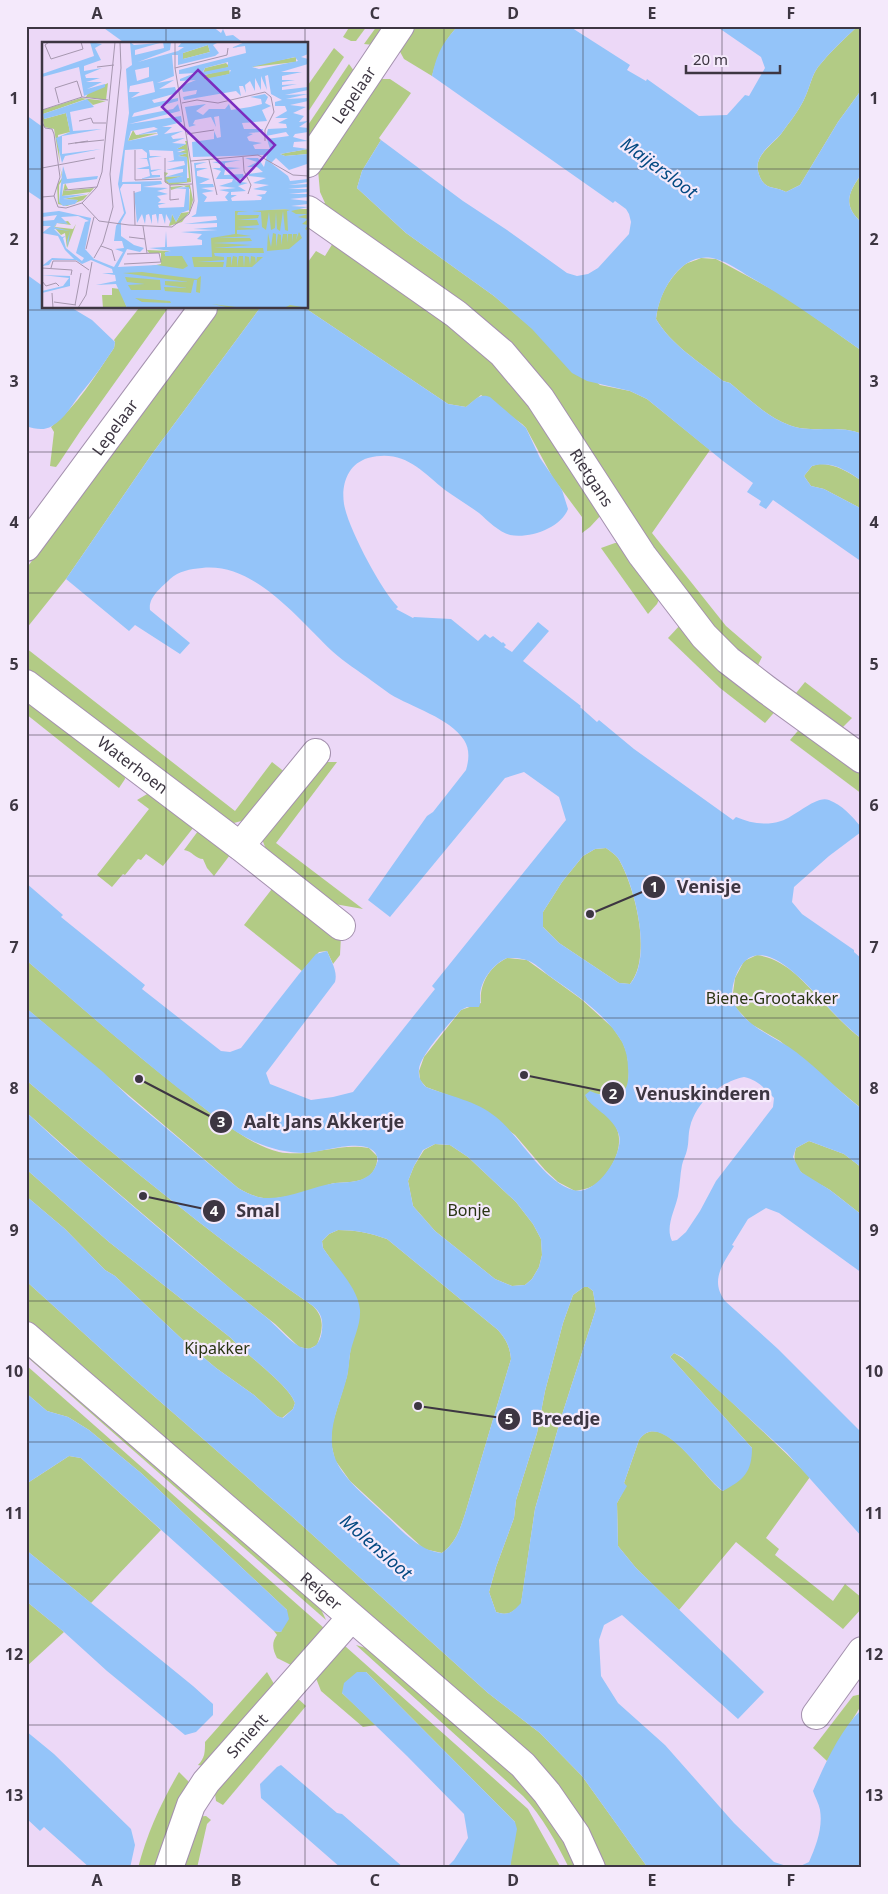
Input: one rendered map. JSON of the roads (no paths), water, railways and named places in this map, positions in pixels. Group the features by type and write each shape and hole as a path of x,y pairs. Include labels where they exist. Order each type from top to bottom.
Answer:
{"street":[{"name":"Lepelaar","path":"309,162 400,26"},
{"name":"Rietgans","path":"309,211 456,314 502,353 540,398 642,555 704,636 728,660 862,759"},
{"name":"Lepelaar","path":"26,547 202,309"},
{"name":"Waterhoen","path":"26,684 240,846 341,926"},
{"path":"240,846 316,753"},
{"name":"Reiger","path":"26,1336 523,1765 547,1793 576,1835 591,1868"},
{"name":"Smient","path":"169,1868 191,1805 206,1782 351,1618"},
{"path":"816,1715 862,1651"}],"water":[{"path":"101,26 212,26 221,33 223,29 226,36 233,35 242,42 123,42"},
{"name":"Maijersloot","path":"458,26 569,26 630,65 627,70 646,81 647,79 699,116 727,115 745,95 749,96 765,68 761,57 716,26 858,26 818,67 798,111 781,134 761,155 757,166 760,178 770,187 786,192 800,185 838,122 862,89 862,173 853,187 849,199 852,210 862,223 862,351 779,294 729,264 716,259 704,258 693,260 674,275 662,296 656,319 686,353 723,381 730,383 758,407 781,422 798,428 843,430 862,434 862,481 844,470 826,465 812,466 804,476 811,486 824,489 862,509 862,562 773,500 766,509 759,505 761,501 747,492 753,483 647,399 630,391 587,381 572,373 532,329 494,296 406,233 357,188 362,171 381,140 463,201 567,273 577,276 588,274 598,268 629,234 631,222 626,209 615,201 613,203 432,76 441,49"},
{"path":"26,115 42,127 42,201 26,190"},
{"path":"26,274 42,286 42,309 74,309 92,320 115,342 114,348 103,365 57,423 43,429 26,426"},
{"name":"Molensloot","path":"259,309 306,309 448,404 466,407 480,397 490,397 526,428 540,458 562,490 568,509 559,522 544,531 518,536 510,535 498,529 411,463 392,456 368,458 361,461 355,465 347,476 343,497 344,504 358,543 374,573 398,607 396,609 413,618 451,619 478,641 485,634 490,638 493,636 503,642 506,645 504,647 512,652 538,622 549,631 523,661 581,706 597,722 599,720 634,749 733,820 736,817 758,823 775,823 787,819 812,803 824,799 834,802 842,808 861,827 861,832 829,856 794,887 792,902 802,914 854,950 862,959 862,1039 843,1023 794,972 767,956 755,956 744,962 735,978 732,993 734,1004 748,1021 796,1052 862,1109 862,1168 844,1154 809,1141 796,1148 793,1157 801,1172 830,1190 862,1215 862,1273 779,1213 766,1208 748,1219 732,1245 734,1246 719,1273 718,1287 725,1301 778,1349 862,1433 862,1537 787,1453 682,1357 674,1353 670,1357 752,1448 750,1464 741,1479 723,1491 670,1439 659,1432 648,1432 639,1440 624,1483 627,1486 617,1503 618,1546 636,1568 764,1692 738,1719 622,1615 604,1625 599,1640 601,1676 618,1703 665,1745 734,1823 774,1862 793,1868 648,1868 582,1776 540,1733 488,1693 26,1281 26,1196 65,1229 105,1270 115,1276 184,1341 216,1368 254,1395 277,1416 283,1418 293,1409 295,1403 285,1388 231,1338 109,1242 26,1169 26,1112 68,1151 295,1343 304,1348 312,1348 319,1341 321,1334 321,1316 313,1306 239,1253 167,1197 26,1080 26,1008 238,1188 248,1193 263,1198 275,1198 335,1183 356,1181 370,1174 378,1160 374,1152 358,1146 306,1153 268,1147 236,1132 183,1092 26,960 26,883 63,915 61,917 145,985 142,989 221,1051 230,1052 241,1048 316,954 327,951 335,970 335,982 266,1073 270,1084 311,1100 353,1092 435,989 432,986 566,820 559,797 524,772 505,778 390,917 368,900 427,816 433,812 466,770 468,762 467,747 458,732 440,719 390,694 347,663 274,595 257,583 239,574 221,569 202,568 189,570 173,576 156,593 151,601 150,610 190,643 180,654 135,625 129,631 66,579 152,454","holes":["606,848 618,858 624,870 630,885 639,921 640,957 637,972 630,984 619,983 559,943 543,927 543,912 562,882 583,856 595,849","507,958 517,958 535,964 598,1013 615,1032 626,1051 628,1078 624,1091 613,1096 590,1091 585,1095 612,1122 619,1135 617,1153 613,1163 599,1181 591,1187 573,1190 562,1185 551,1177 505,1125 488,1111 472,1103 426,1087 420,1079 419,1069 430,1047 461,1010 467,1007 479,1007 481,989 485,978","744,1077 753,1080 774,1098 773,1107 716,1181 686,1232 677,1240 672,1241 670,1236 671,1218 678,1196 682,1165 693,1118 710,1095 726,1083","435,1144 450,1145 468,1157 516,1202 533,1224 541,1239 542,1255 539,1267 532,1279 525,1285 512,1286 495,1279 435,1231 413,1206 408,1181 423,1150","338,1230 363,1232 387,1239 498,1330 509,1347 511,1359 465,1514 454,1540 442,1553 418,1544 362,1493 342,1471 332,1448 333,1424 347,1377 360,1310 351,1285 323,1248 322,1241 329,1234","584,1287 588,1287 593,1291 596,1309 561,1418 535,1509 521,1603 510,1613 504,1614 496,1612 489,1592 514,1518 516,1500 537,1433 545,1391 563,1323 573,1295"]},
{"path":"26,1393 47,1411 68,1417 89,1430 141,1473 287,1610 289,1619 281,1632 274,1631 81,1458 69,1456 26,1484"},
{"path":"26,1550 193,1686 213,1704 213,1715 196,1732 185,1735 26,1601"},
{"path":"357,1672 366,1672 515,1822 517,1829 510,1868 446,1868 454,1860 468,1838 464,1814 342,1693 344,1683"},
{"path":"862,1709 862,1854 859,1868 796,1868 809,1862 818,1837 821,1817 819,1805 813,1791 840,1737"},
{"path":"26,1731 54,1754 131,1829 135,1845 130,1868 123,1865 121,1868 90,1868 44,1827 40,1831 26,1818"},
{"path":"281,1765 337,1813 342,1814 404,1868 341,1868 261,1798 260,1784"}],"place":[{"name":"Venisje","path":"590,914"},
{"name":"Venuskinderen","path":"524,1075"},
{"name":"Aalt Jans Akkertje","path":"139,1079"},
{"name":"Smal","path":"143,1196"},
{"name":"Breedje","path":"418,1406"}],"park label":[{"name":"Biene-Grootakker","path":"772,998"},
{"name":"Bonje","path":"469,1210"},
{"name":"Kipakker","path":"217,1348"}]}
